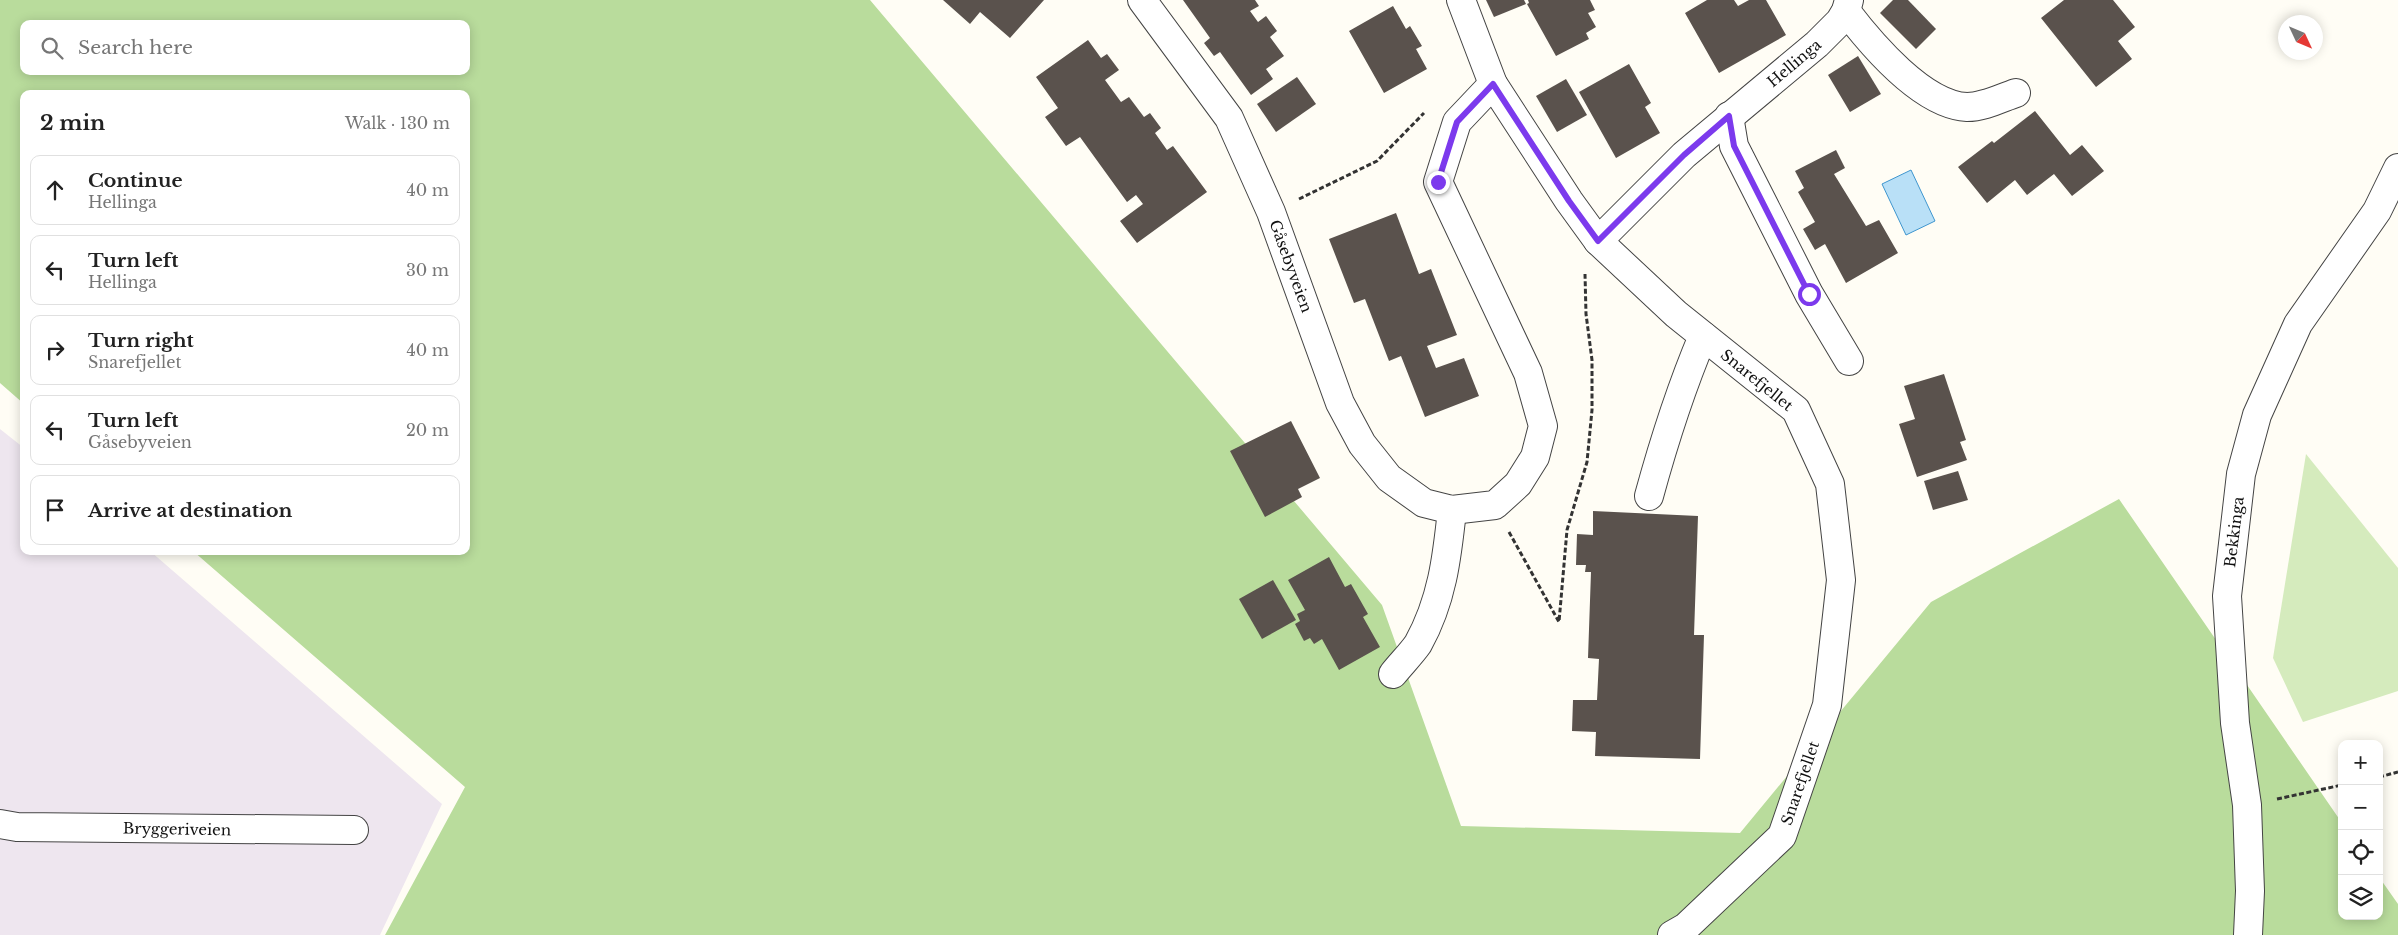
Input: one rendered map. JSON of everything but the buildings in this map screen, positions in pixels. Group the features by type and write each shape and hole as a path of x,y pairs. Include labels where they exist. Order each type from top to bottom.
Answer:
{"street":[{"name":"Gåsebyveien","path":"1142,0 1228,118 1271,212 1340,403 1362,444 1389,478 1424,503 1452,510 1495,505 1501,500 1518,484 1535,458 1543,426 1528,373 1438,182 1457,122 1493,84"},
{"name":"Snarefjellet","path":"1461,0 1493,84 1569,201 1598,241 1676,314 1796,410 1830,484 1841,580 1827,705 1782,836 1686,927 1672,935"},
{"path":"1847,6 1881,52 1926,92 1949,105 1970,107 2016,93"},
{"name":"Hellinga","path":"1598,241 1684,155 1817,44 1840,21 1847,6"},
{"path":"1729,116 1734,146 1809,294 1849,360"},
{"name":"Bekkinga","path":"2248,935 2250,891 2247,805 2235,723 2227,596 2241,474 2257,415 2298,324 2376,211 2398,168"},
{"path":"1649,496 1668,426 1704,336"},
{"path":"1393,674 1417,645 1437,604 1446,569 1452,510"},
{"name":"Bryggeriveien","path":"0,824 17,827 354,830"}],"path":[{"path":"1271,212 1377,160 1427,111"},
{"path":"2383,775 2398,772"},
{"path":"2247,805 2338,786"}],"shaded area":[{"path":"0,429 20,445 20,555 155,555 442,804 380,935 0,935"}],"green space":[{"path":"0,0 870,0 1382,605 1461,826 1740,833 1931,602 2119,499 2338,817 2338,920 2383,920 2383,883 2398,904 2398,935 385,935 465,787 198,555 470,555 470,90 20,90 20,400 0,383"},
{"path":"2306,454 2398,568 2398,691 2303,722 2273,658"}],"water":[{"path":"1911,170 1935,221 1906,235 1882,184"}],"route":[{"path":"1438,182 1457,122 1493,84 1569,201 1598,241 1684,155 1729,116 1734,146 1809,294"}]}
